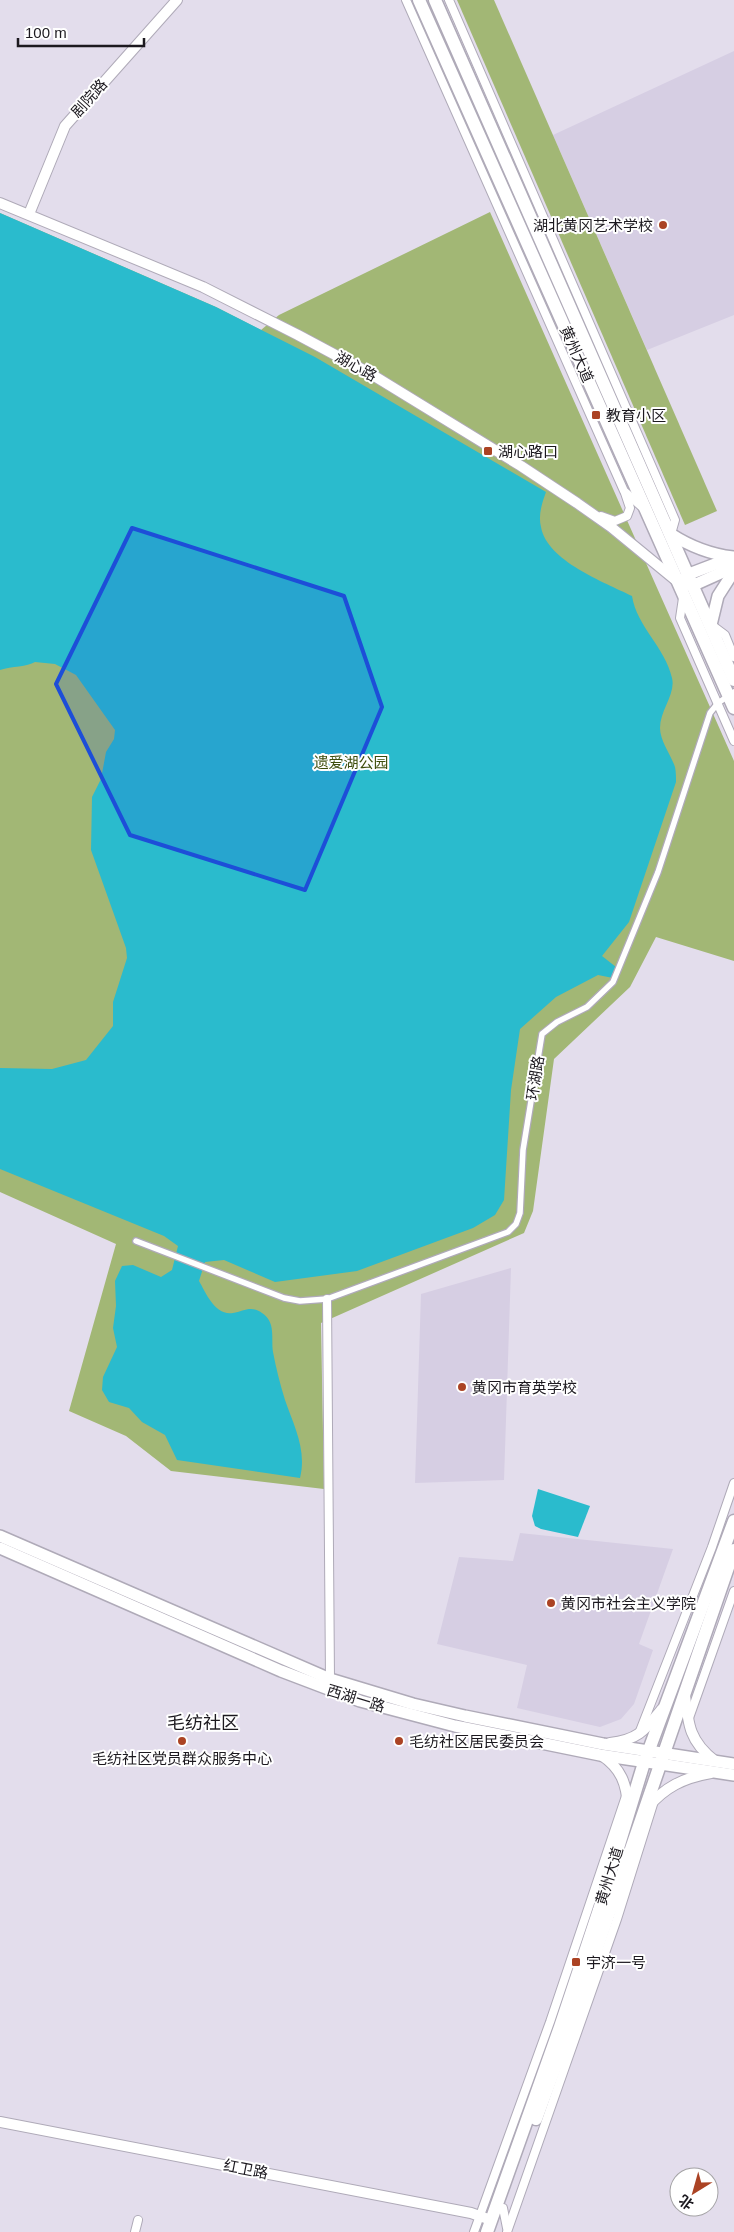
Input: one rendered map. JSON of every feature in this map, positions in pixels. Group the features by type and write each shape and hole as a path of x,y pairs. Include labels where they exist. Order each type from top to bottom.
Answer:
{"main road":[{"name":"黄州大道","path":"419,0 647,512 711,625 734,680"},
{"name":"黄州大道","path":"435,0 671,534 687,583 731,693 734,708"},
{"path":"671,534 698,549 734,563"},
{"path":"687,583 734,563"},
{"path":"711,625 718,596 734,563"},
{"name":"黄州大道","path":"488,2225 560,2027 647,1756 734,1521"},
{"name":"西湖一路","path":"0,1536 330,1679 422,1706 602,1749"},
{"name":"西湖一路","path":"0,1548 280,1671 353,1698 455,1726 716,1766 734,1764"},
{"name":"黄州大道","path":"488,2225 503,2208 568,2032 734,1550"},
{"name":"西湖一路","path":"716,1766 734,1775"}],"street":[{"name":"剧院路","path":"29,214 65,126 177,0"},
{"path":"406,0 624,491 630,510 627,516 621,520 612,521 586,509"},
{"path":"449,0 675,520 671,534"},
{"name":"湖心路","path":"0,202 203,287 371,374 436,413 586,509 687,583"},
{"path":"624,491 647,512"},
{"path":"687,583 680,618 734,741"},
{"path":"711,625 725,636 734,656"},
{"name":"环湖路","path":"136,1241 284,1298 300,1301 327,1299 508,1232 516,1224 520,1213 523,1150 542,1034 558,1022 587,1007 613,982 658,872 710,713 718,703 731,693"},
{"path":"327,1299 330,1679"},
{"path":"639,1733 712,1547 734,1483"},
{"path":"688,1720 734,1591"},
{"path":"642,1815 655,1799 676,1783 716,1766 695,1742 688,1720 685,1691"},
{"path":"629,1812 628,1792 618,1769 602,1749 627,1741 639,1733 666,1705"},
{"path":"474,2232 488,2225 553,2013 628,1792"},
{"path":"508,2231 617,1919 655,1799"},
{"name":"红卫路","path":"0,2122 135,2146 471,2213 488,2225"},
{"path":"503,2208 508,2231"},
{"path":"135,2232 138,2220"}],"highlighted area":[{"path":"132,528 344,596 382,707 305,890 130,835 56,684"}],"shaded area":[{"name":"湖北黄冈艺术学校","path":"734,51 734,315 647,350 553,135"},
{"name":"黄冈市育英学校","path":"511,1268 504,1480 415,1483 421,1294"},
{"name":"黄冈市社会主义学院","path":"520,1533 673,1549 639,1644 653,1650 634,1704 621,1719 600,1727 517,1708 527,1665 437,1644 459,1557 513,1561"}],"green space":[{"path":"457,0 494,0 717,511 685,525"},
{"name":"遗爱湖公园","path":"490,212 734,761 734,961 656,937 630,987 554,1059 533,1211 524,1233 321,1323 324,1489 171,1471 126,1436 69,1411 116,1244 0,1192 0,213 216,307 261,330 279,315"}],"water":[{"name":"遗爱湖公园","path":"0,213 216,307 315,357 546,492 540,514 541,527 545,539 565,560 578,569 632,596 639,618 664,656 672,678 672,690 662,715 660,733 675,767 676,782 629,922 602,956 616,967 613,978 598,975 556,997 520,1029 511,1090 504,1200 495,1215 473,1228 357,1271 275,1282 224,1260 205,1262 199,1281 216,1307 227,1313 254,1309 262,1313 269,1321 278,1376 301,1448 302,1468 300,1478 177,1460 165,1435 142,1422 129,1408 109,1402 102,1390 103,1377 117,1347 113,1328 116,1306 115,1281 122,1266 133,1265 161,1277 172,1270 178,1246 164,1236 0,1169 0,1068 52,1069 86,1060 113,1026 113,1002 127,958 126,948 91,850 92,797 101,779 106,752 114,739 115,730 76,675 55,664 35,662 0,670"},
{"path":"538,1489 590,1506 578,1537 535,1526 532,1516"}],"place":[{"name":"湖北黄冈艺术学校","path":"663,225"},
{"name":"教育小区","path":"596,415"},
{"name":"湖心路口","path":"488,451"},
{"name":"黄冈市育英学校","path":"462,1387"},
{"name":"黄冈市社会主义学院","path":"551,1603"},
{"name":"毛纺社区党员群众服务中心","path":"182,1741"},
{"name":"毛纺社区居民委员会","path":"399,1741"},
{"name":"宇济一号","path":"576,1962"}],"district":[{"name":"毛纺社区","path":"203,1723"}]}
